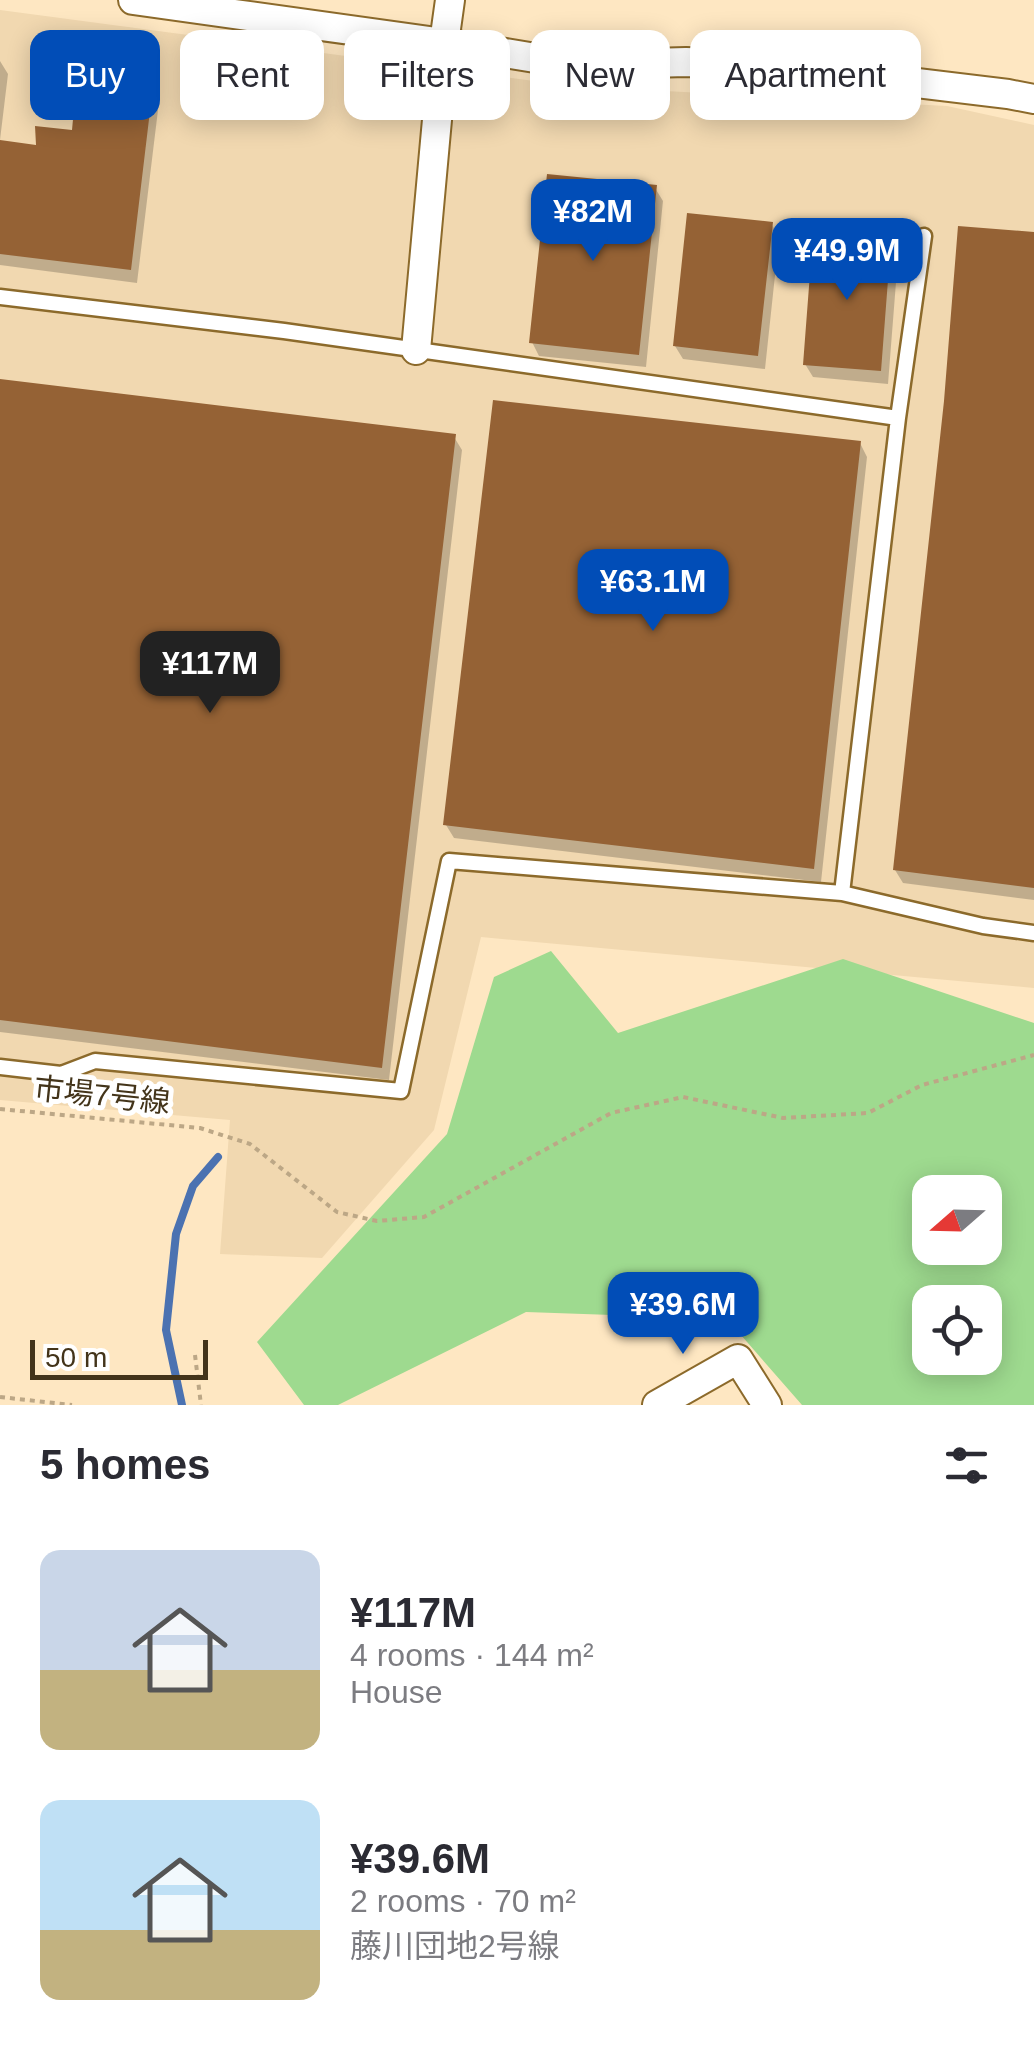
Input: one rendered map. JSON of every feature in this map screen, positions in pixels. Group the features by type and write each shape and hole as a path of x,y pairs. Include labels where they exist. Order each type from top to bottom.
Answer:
{"street":[{"path":"132,0 350,30"},
{"path":"446,30 450,0"},
{"path":"510,54 578,65 768,65 1034,100"},
{"path":"416,350 437,120"},
{"path":"657,1405 738,1360 767,1405"}],"lane":[{"path":"842,893 898,418 924,236"},
{"path":"0,297 416,350 898,418"},
{"path":"0,1068 61,1074 95,1060 401,1091 449,861 842,893 983,926 1034,933"}],"path":[{"name":"市場7号線","path":"0,1109 200,1128 250,1144 337,1212 377,1221 424,1217 611,1113 683,1096 783,1118 868,1113 922,1086 1034,1056"},
{"path":"195,1355 201,1405"},
{"path":"0,1397 72,1405"}],"shaded area":[{"path":"0,10 150,30 30,30 30,120 160,120 160,31 180,34 180,120 324,120 324,53 344,56 344,120 510,120 510,78 530,81 530,120 670,120 670,91 690,92 690,120 921,120 921,105 947,106 1034,125 1034,988 481,937 434,1130 322,1258 220,1254 230,1120 0,1100"}],"green space":[{"path":"551,951 618,1033 843,959 1034,1023 1034,1405 802,1405 727,1319 526,1312 338,1405 304,1405 257,1342 447,1134 494,977"}],"building":[{"path":"73,120 149,120 131,270 0,254 0,140 36,145 35,126 72,130"},
{"path":"547,174 657,185 639,355 529,343"},
{"path":"687,213 773,222 758,356 673,346"},
{"path":"958,226 1034,232 1034,888 893,870 944,401"},
{"path":"813,234 891,241 881,371 803,365"},
{"path":"0,379 456,434 382,1068 0,1020"},
{"path":"493,400 861,441 814,869 443,825"}],"waterway":[{"path":"182,1405 166,1330 176,1234 193,1186 218,1157"}]}
